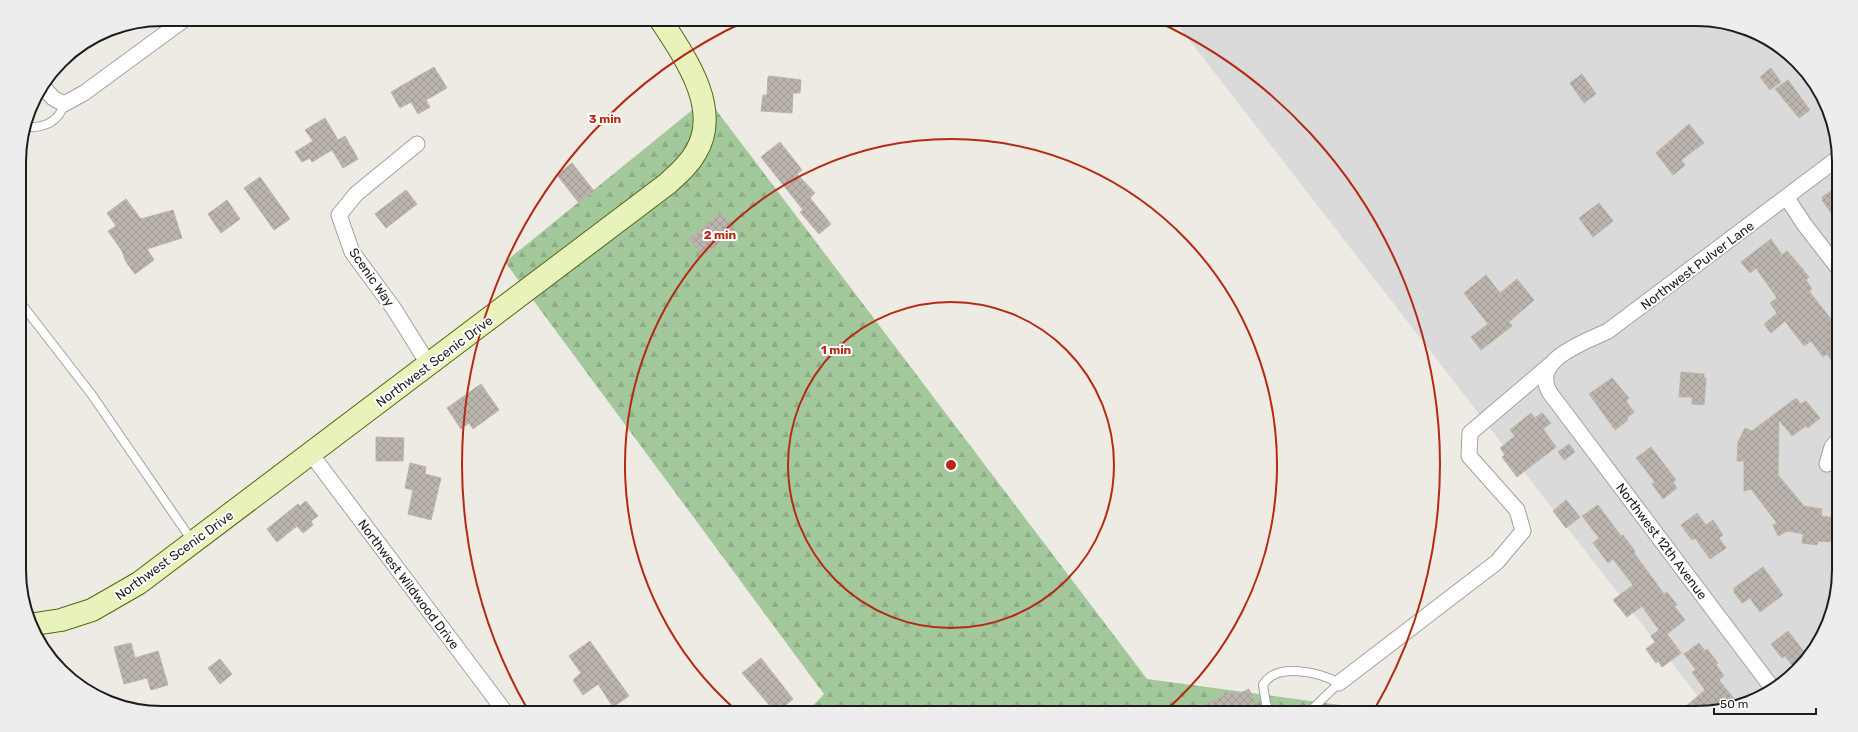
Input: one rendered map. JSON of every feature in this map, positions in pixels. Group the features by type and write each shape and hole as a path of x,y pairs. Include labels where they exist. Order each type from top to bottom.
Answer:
{"street":[{"path":"46,91 53,98 64,104 84,93 175,26"},
{"name":"Northwest Scenic Drive","path":"37,624 76,616 106,603 138,583 667,184 687,165 696,152 702,137 705,122 698,84 664,26"},
{"name":"Scenic Way","path":"417,144 356,194 339,216 352,252 394,309 429,365"},
{"name":"Northwest Pulver Lane","path":"1340,683 1497,562 1523,531 1516,510 1469,456 1470,433 1571,348 1608,331 1832,163"},
{"path":"1787,198 1804,224 1832,260"},
{"name":"Northwest 12th Avenue","path":"1551,364 1546,380 1546,385 1550,393 1769,684"},
{"path":"1827,464 1832,447"},
{"name":"Northwest Wildwood Drive","path":"311,454 501,706"}],"lane":[{"path":"31,126 52,122 58,118 64,104"},
{"path":"26,310 92,396 193,542"},
{"path":"1267,706 1263,685 1265,681 1276,674 1304,672 1327,676 1340,683 1315,706"}],"shaded area":[{"path":"1178,26 1705,26 1740,33 1772,49 1798,72 1809,86 1822,110 1831,144 1832,162 1832,579 1829,597 1825,614 1809,646 1798,660 1779,678 1748,696 1705,706"}],"green space":[{"path":"707,98 1147,679 1347,706 813,706 824,694 505,262"}],"building":[{"path":"434,67 447,88 426,100 430,107 418,114 411,102 400,108 391,92"},
{"path":"1771,68 1781,82 1770,90 1760,77"},
{"path":"1582,74 1596,94 1584,103 1570,83"},
{"path":"768,77 801,80 800,93 793,93 792,113 761,111 763,95 767,95"},
{"path":"1788,80 1810,110 1799,118 1775,89"},
{"path":"325,118 338,140 345,136 358,159 343,168 332,150 312,162 310,158 302,162 295,152 313,141 305,130"},
{"path":"1689,124 1704,143 1681,160 1685,165 1673,175 1656,153"},
{"path":"780,142 802,170 797,174 815,193 810,198 831,224 819,234 800,212 803,210 761,157"},
{"path":"572,163 594,191 579,203 557,175"},
{"path":"260,177 290,219 274,230 244,188"},
{"path":"406,190 417,204 386,228 375,214"},
{"path":"1832,190 1832,214 1822,200 1822,197"},
{"path":"126,199 141,219 173,210 182,238 147,249 154,260 135,274 126,262 122,251 108,231 116,226 107,213"},
{"path":"227,200 240,219 221,233 208,214"},
{"path":"1599,203 1613,221 1593,237 1579,218"},
{"path":"721,213 735,230 703,256 689,239"},
{"path":"1771,239 1782,255 1787,251 1809,277 1806,280 1812,289 1809,291 1832,320 1832,361 1827,354 1823,357 1811,341 1804,346 1785,321 1771,333 1764,324 1777,313 1770,303 1777,298 1756,268 1750,273 1741,262"},
{"path":"1486,275 1500,293 1517,279 1534,300 1509,322 1512,326 1481,350 1471,337 1488,324 1464,293"},
{"path":"1681,372 1704,374 1704,378 1706,378 1704,405 1692,404 1692,397 1679,397"},
{"path":"1612,378 1629,398 1626,401 1634,412 1627,418 1628,420 1615,430 1589,394"},
{"path":"481,384 499,410 473,429 469,423 461,429 447,408"},
{"path":"1796,398 1801,404 1806,401 1820,418 1808,428 1806,426 1792,436 1779,420 1778,475 1804,506 1822,509 1821,516 1832,517 1832,542 1818,541 1817,545 1802,543 1803,534 1788,531 1778,536 1773,525 1777,523 1751,489 1744,491 1744,461 1737,461 1738,442 1745,428 1752,431"},
{"path":"1531,413 1535,418 1542,413 1551,423 1543,429 1556,447 1517,477 1502,457 1505,455 1500,448 1515,436 1510,430"},
{"path":"376,437 404,438 403,461 376,461"},
{"path":"1569,444 1575,452 1564,460 1558,452"},
{"path":"1651,447 1676,480 1673,482 1677,488 1663,499 1652,484 1655,482 1636,458"},
{"path":"410,463 426,467 425,474 441,478 431,520 408,514 413,490 405,488"},
{"path":"1566,500 1580,517 1566,528 1553,511"},
{"path":"306,501 318,516 311,521 313,525 303,533 297,526 277,542 267,529 298,504 300,506"},
{"path":"1598,505 1621,536 1623,535 1635,551 1634,553 1664,594 1667,592 1677,605 1674,606 1685,620 1667,634 1681,653 1662,667 1658,661 1656,663 1646,649 1655,642 1651,636 1659,630 1642,606 1627,617 1613,600 1633,585 1613,559 1608,563 1593,543 1599,538 1582,516"},
{"path":"1697,513 1706,525 1713,520 1723,535 1719,538 1726,548 1710,559 1695,538 1692,540 1681,525"},
{"path":"1763,567 1783,595 1760,612 1750,598 1742,603 1734,592 1734,588"},
{"path":"1788,631 1804,652 1792,666 1785,656 1782,658 1771,644"},
{"path":"590,641 629,696 612,706 598,684 583,695 573,680 581,673 569,656"},
{"path":"131,643 135,658 158,651 168,685 151,690 147,678 124,684 114,647"},
{"path":"1699,643 1705,651 1707,649 1718,663 1716,665 1724,676 1719,680 1735,700 1705,706 1686,706 1705,690 1692,672 1696,670 1684,654"},
{"path":"761,658 793,699 784,706 770,706 742,673"},
{"path":"220,659 232,674 220,684 208,668"},
{"path":"1249,689 1257,706 1202,706 1234,691 1236,695"}]}
